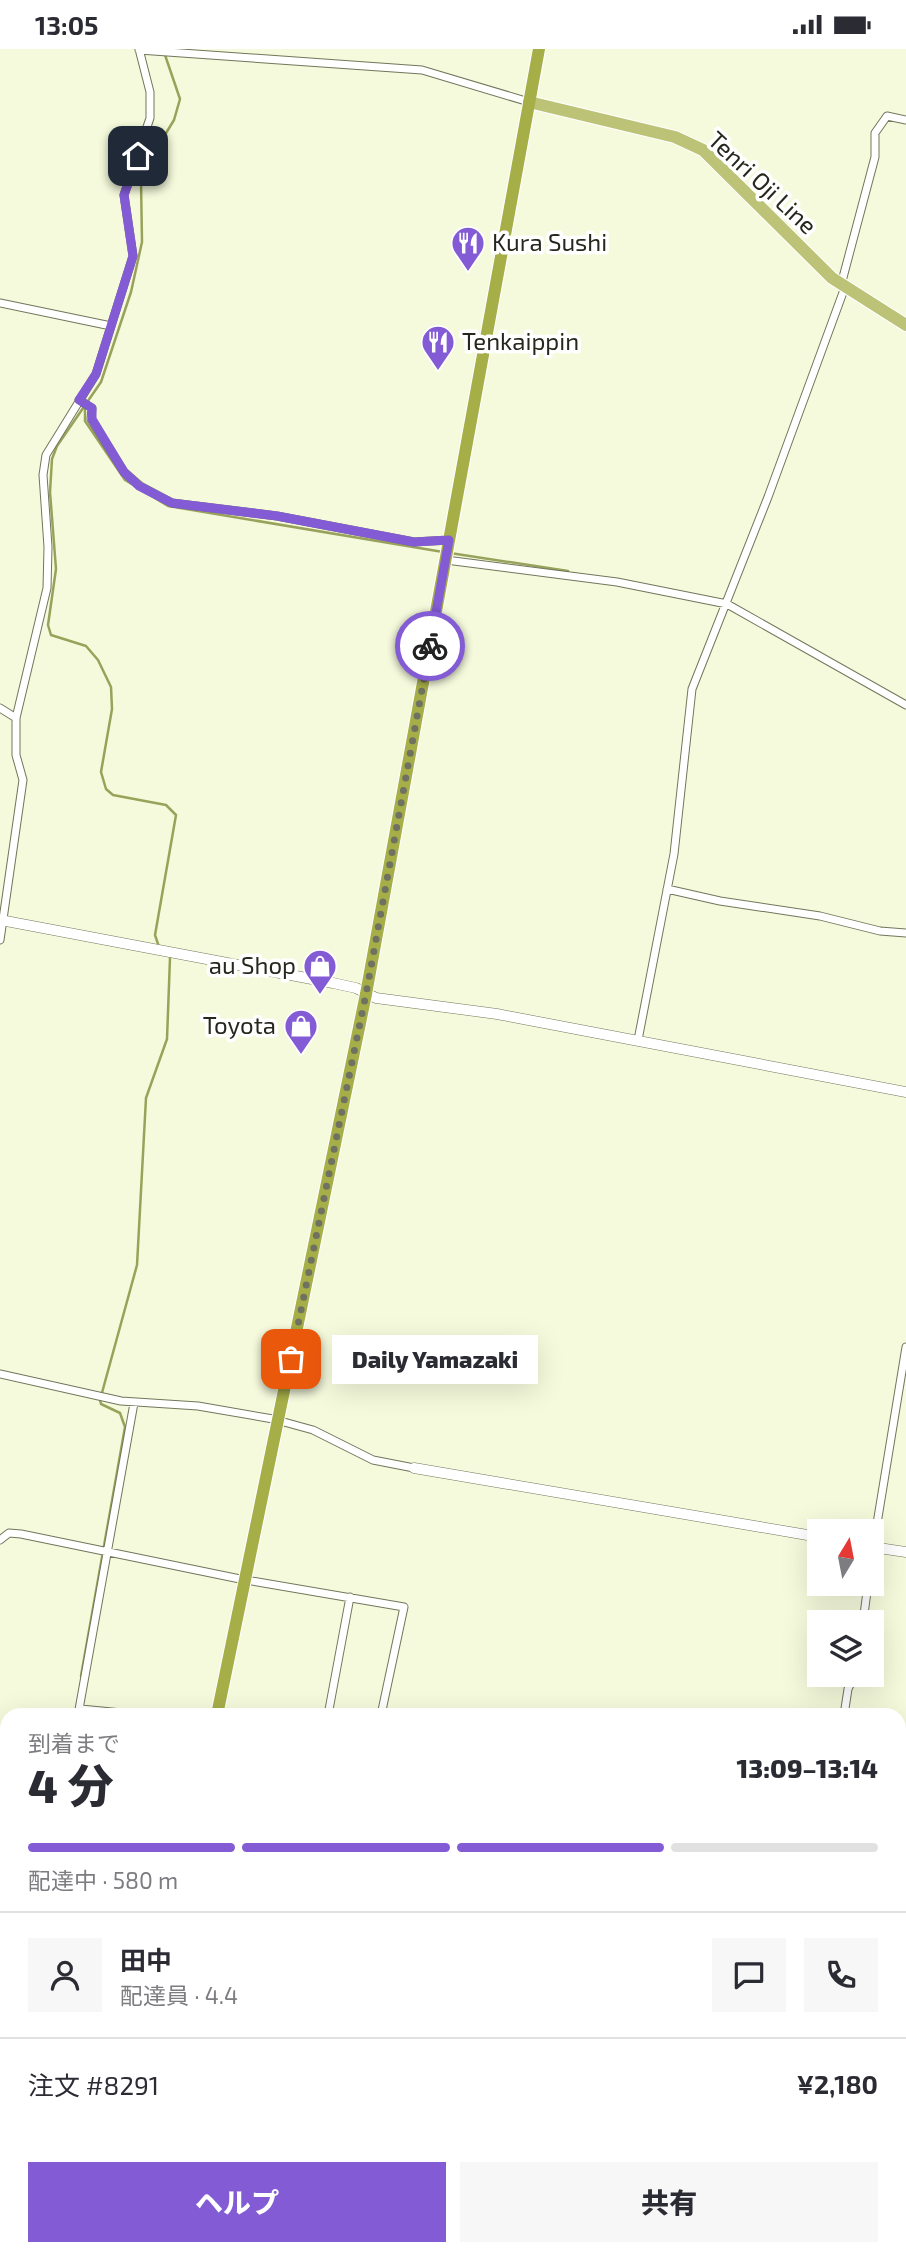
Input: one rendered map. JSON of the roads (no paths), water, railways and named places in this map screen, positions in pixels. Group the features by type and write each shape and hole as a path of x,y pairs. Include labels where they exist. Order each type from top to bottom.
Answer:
{"highway":[{"path":"218,1708 366,994 539,49"}],"main road":[{"name":"Tenri Oji Line","path":"529,102 675,137 703,150 843,286 906,325"}],"street":[{"path":"0,940 23,781 16,755 16,718 47,588 48,547 41,489 46,454 96,374 133,256 124,195 150,118 150,92 139,49 422,71 529,102"},
{"path":"638,1040 676,835 689,699 727,604 843,286 875,157 875,133 887,116 906,120"},
{"path":"0,303 111,326"},
{"path":"79,400 92,408 92,419 124,472 139,486 172,503 277,516 414,542 449,540"},
{"path":"446,560 617,582 727,604 906,705"},
{"path":"0,708 16,718"},
{"path":"667,889 720,901 820,916 880,931 906,933"},
{"path":"1,920 333,983 356,988 366,994 638,1040 734,1061 906,1092"},
{"path":"877,1519 906,1347"},
{"path":"0,1374 134,1403 198,1406 278,1420 313,1430 373,1461 807,1536"},
{"path":"81,1708 103,1550 134,1403"},
{"path":"0,1540 9,1533 404,1607 382,1708"},
{"path":"884,1550 906,1552"},
{"path":"329,1708 350,1597"},
{"path":"845,1708 849,1687"}],"waterway":[{"path":"158,944 155,935 176,815 166,805 113,795 106,789 101,772 112,709 111,687 98,660 86,646 51,635 48,625 56,569 50,492 52,459 57,446 101,382 131,292 142,242 141,181 146,166 174,120 180,99 165,55"},
{"path":"85,409 85,421 125,480 168,506 443,552"},
{"path":"450,553 568,571"},
{"path":"81,1676 125,1427 120,1413 101,1404 100,1400 137,1265 146,1098 167,1039 170,958"}],"place":[{"name":"Kura Sushi","path":"468,273"},
{"name":"Tenkaippin","path":"438,372"},
{"name":"au Shop","path":"320,996"},
{"name":"Toyota","path":"301,1056"},
{"name":"Daily Yamazaki","path":"291,1359"}]}
